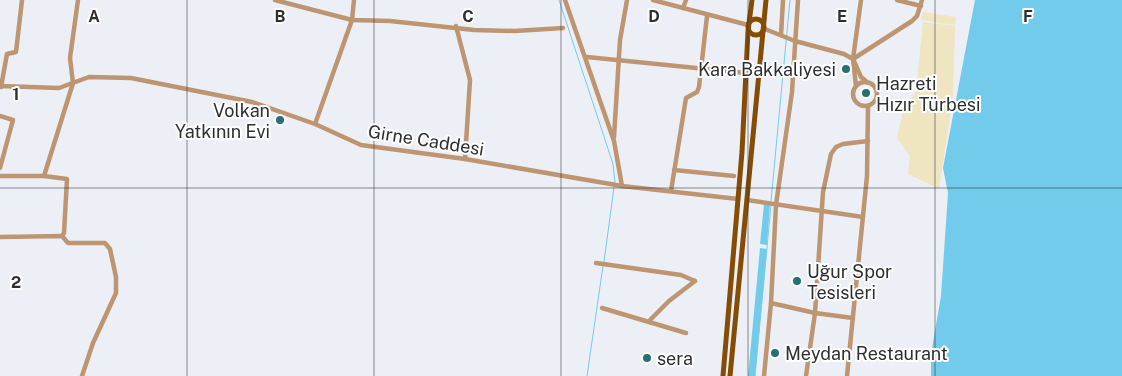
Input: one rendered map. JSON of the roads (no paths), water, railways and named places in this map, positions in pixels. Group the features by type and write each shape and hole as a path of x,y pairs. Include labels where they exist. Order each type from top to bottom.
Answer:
{"main road":[{"path":"723,376 738,199 748,25 752,0"},
{"path":"730,376 766,0"},
{"path":"758,19 762,22 764,28 760,35 755,35 750,33 748,25 751,21 758,19"}],"street":[{"path":"0,52 7,54 16,52 22,0"},
{"path":"44,176 73,83 70,58 78,0"},
{"path":"275,0 352,20 456,26 474,30 515,31 563,28"},
{"path":"314,124 352,20 354,0"},
{"path":"566,0 587,57 614,141 622,186"},
{"path":"614,141 620,40 627,0"},
{"path":"653,0 707,16 748,25"},
{"path":"683,8 686,0"},
{"path":"781,35 783,0"},
{"path":"764,376 771,304 776,204 792,92 798,0"},
{"path":"764,28 795,41 844,54 853,59 861,77 874,86 878,94 875,102 868,106 861,106 855,101 853,93 856,86 853,59 861,0"},
{"path":"897,0 921,6"},
{"path":"853,59 912,21 921,6 922,0"},
{"path":"671,190 686,98 698,91 707,16"},
{"path":"456,26 470,80 465,159"},
{"path":"0,86 7,54"},
{"path":"587,57 746,74"},
{"name":"Girne Caddesi","path":"0,86 59,88 89,77 131,78 252,102 314,124 361,145 465,159 622,186 738,199"},
{"path":"856,86 867,82"},
{"path":"847,376 863,217 868,142 868,106"},
{"path":"0,116 13,120 0,168"},
{"path":"806,376 815,313 823,192 832,151 843,144 868,142"},
{"path":"674,170 734,176"},
{"path":"0,176 44,176 67,180 64,233 62,236"},
{"path":"747,200 863,217"},
{"path":"0,237 62,236"},
{"path":"62,236 68,243 105,244 110,249 116,276 116,293 93,343 82,376"},
{"path":"596,263 681,275 695,281 669,301 650,320"},
{"path":"771,304 853,318"},
{"path":"602,308 650,320 686,333"}],"water":[{"path":"975,0 1122,0 1122,376 931,376 931,354 941,296 948,193 943,168"},
{"path":"764,204 770,205 767,245 760,244"},
{"path":"760,248 767,249 755,376 748,376"}],"waterway":[{"path":"559,0 613,164 615,183"},
{"path":"771,201 790,0"},
{"path":"604,262 614,187"},
{"path":"755,376 771,205"},
{"path":"587,376 603,266"}],"place":[{"name":"Kara Bakkaliyesi","path":"846,69"},
{"name":"Hazreti Hızır Türbesi","path":"866,93"},
{"name":"Volkan Yatkının Evi","path":"280,120"},
{"name":"Uğur Spor Tesisleri","path":"797,281"},
{"name":"Meydan Restaurant","path":"775,353"},
{"name":"sera","path":"647,358"}]}
